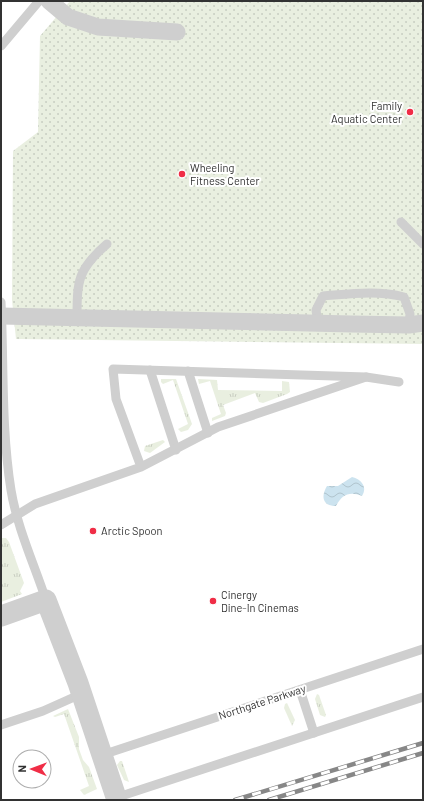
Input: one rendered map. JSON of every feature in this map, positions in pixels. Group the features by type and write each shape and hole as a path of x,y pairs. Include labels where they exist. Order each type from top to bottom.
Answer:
{"street":[{"path":"49,1 68,17 98,27 141,31 177,32"},
{"path":"1,311 77,318 318,324 416,324"},
{"path":"1,616 46,600 102,755 113,799"}],"lane":[{"path":"1,46 39,1"},
{"path":"401,222 423,244"},
{"path":"77,318 77,289 81,272 92,257 107,244"},
{"path":"318,324 316,310 323,296 352,294 392,294 404,297 410,314 416,324"},
{"path":"1,311 4,433 11,491 46,600"},
{"path":"141,467 116,399 113,369 366,377 399,382"},
{"path":"150,370 176,450"},
{"path":"188,371 208,432"},
{"path":"1,526 35,504 141,467 218,427 366,377"},
{"name":"Northgate Parkway","path":"102,755 423,649"},
{"path":"300,690 314,732"},
{"path":"1,724 43,711 81,694"},
{"path":"113,799 314,732 423,698"}],"green space":[{"path":"70,1 423,1 423,344 16,339 12,300 13,151 38,132 40,36"},
{"path":"161,379 176,379 192,424 188,430 181,432 178,429 188,424 173,380 163,384"},
{"path":"198,379 217,380 218,390 282,391 282,381 289,382 290,392 263,403 259,402 255,393 223,405 226,413 225,416 212,421 212,418 221,414 210,381 199,384"},
{"path":"163,440 165,442 150,453 144,451 145,446"},
{"path":"1,538 6,538 9,542 24,583 20,591 22,594 1,602"},
{"path":"317,694 319,695 326,715 325,717 320,715 315,699"},
{"path":"287,703 295,720 292,726 284,708 285,704"},
{"path":"68,709 79,737 79,749 83,760 89,767 97,789 84,795 80,790 89,786 64,714 55,717 53,716"},
{"path":"120,761 122,761 129,782 124,780 117,765"}],"water":[{"path":"352,477 363,484 364,493 362,496 353,494 346,495 336,506 331,506 325,502 324,493 327,486 338,486"}],"railway":[{"path":"235,800 423,743"},
{"path":"269,800 423,753"}],"place":[{"name":"Family Aquatic Center","path":"410,112"},
{"name":"Wheeling Fitness Center","path":"182,174"},
{"name":"Arctic Spoon","path":"93,531"},
{"name":"Cinergy Dine-In Cinemas","path":"213,601"}]}
